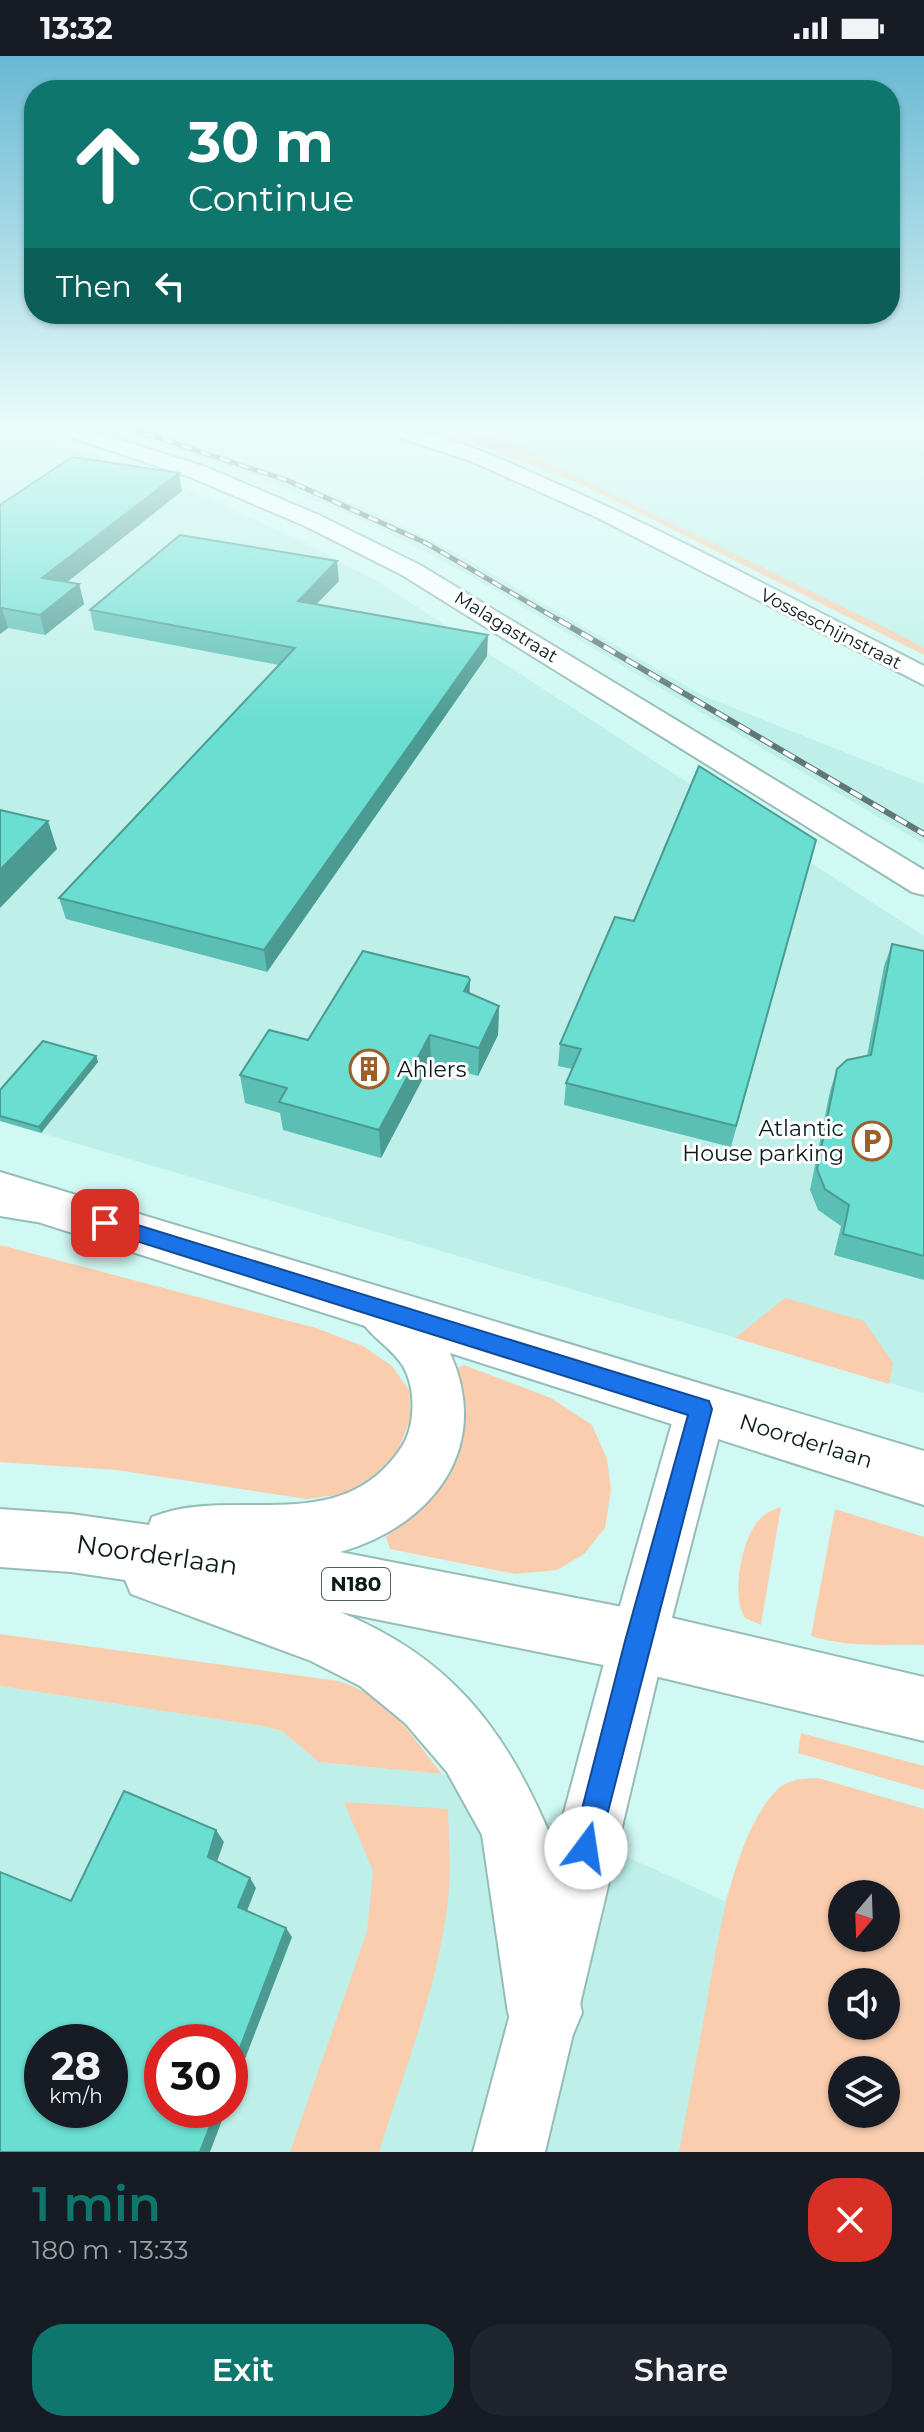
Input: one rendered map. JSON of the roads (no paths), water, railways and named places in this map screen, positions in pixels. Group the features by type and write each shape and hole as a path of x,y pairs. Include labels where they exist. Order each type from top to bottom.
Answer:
{"main road":[{"name":"Noorderlaan","path":"12,1197 376,1306 924,1478"},
{"path":"71,1543 313,1530 353,1521 393,1498 414,1480 430,1454 440,1425 439,1388 425,1356 402,1328 376,1306"},
{"name":"Noorderlaan","path":"0,1538 71,1543 321,1578 638,1641 924,1709"},
{"path":"71,1543 325,1636 382,1664 427,1701 479,1762 500,1798 516,1835 545,2013"}],"street":[{"name":"Malagastraat","path":"321,525 411,570 924,885"},
{"name":"Vosseschijnstraat","path":"629,525 924,677"},
{"path":"509,2152 638,1641 701,1409"}],"railway":[{"path":"386,525 426,543 562,622"},
{"path":"559,620 924,834"}],"place":[{"name":"Ahlers","path":"369,1069"},
{"name":"Atlantic House parking","path":"872,1141"}]}
